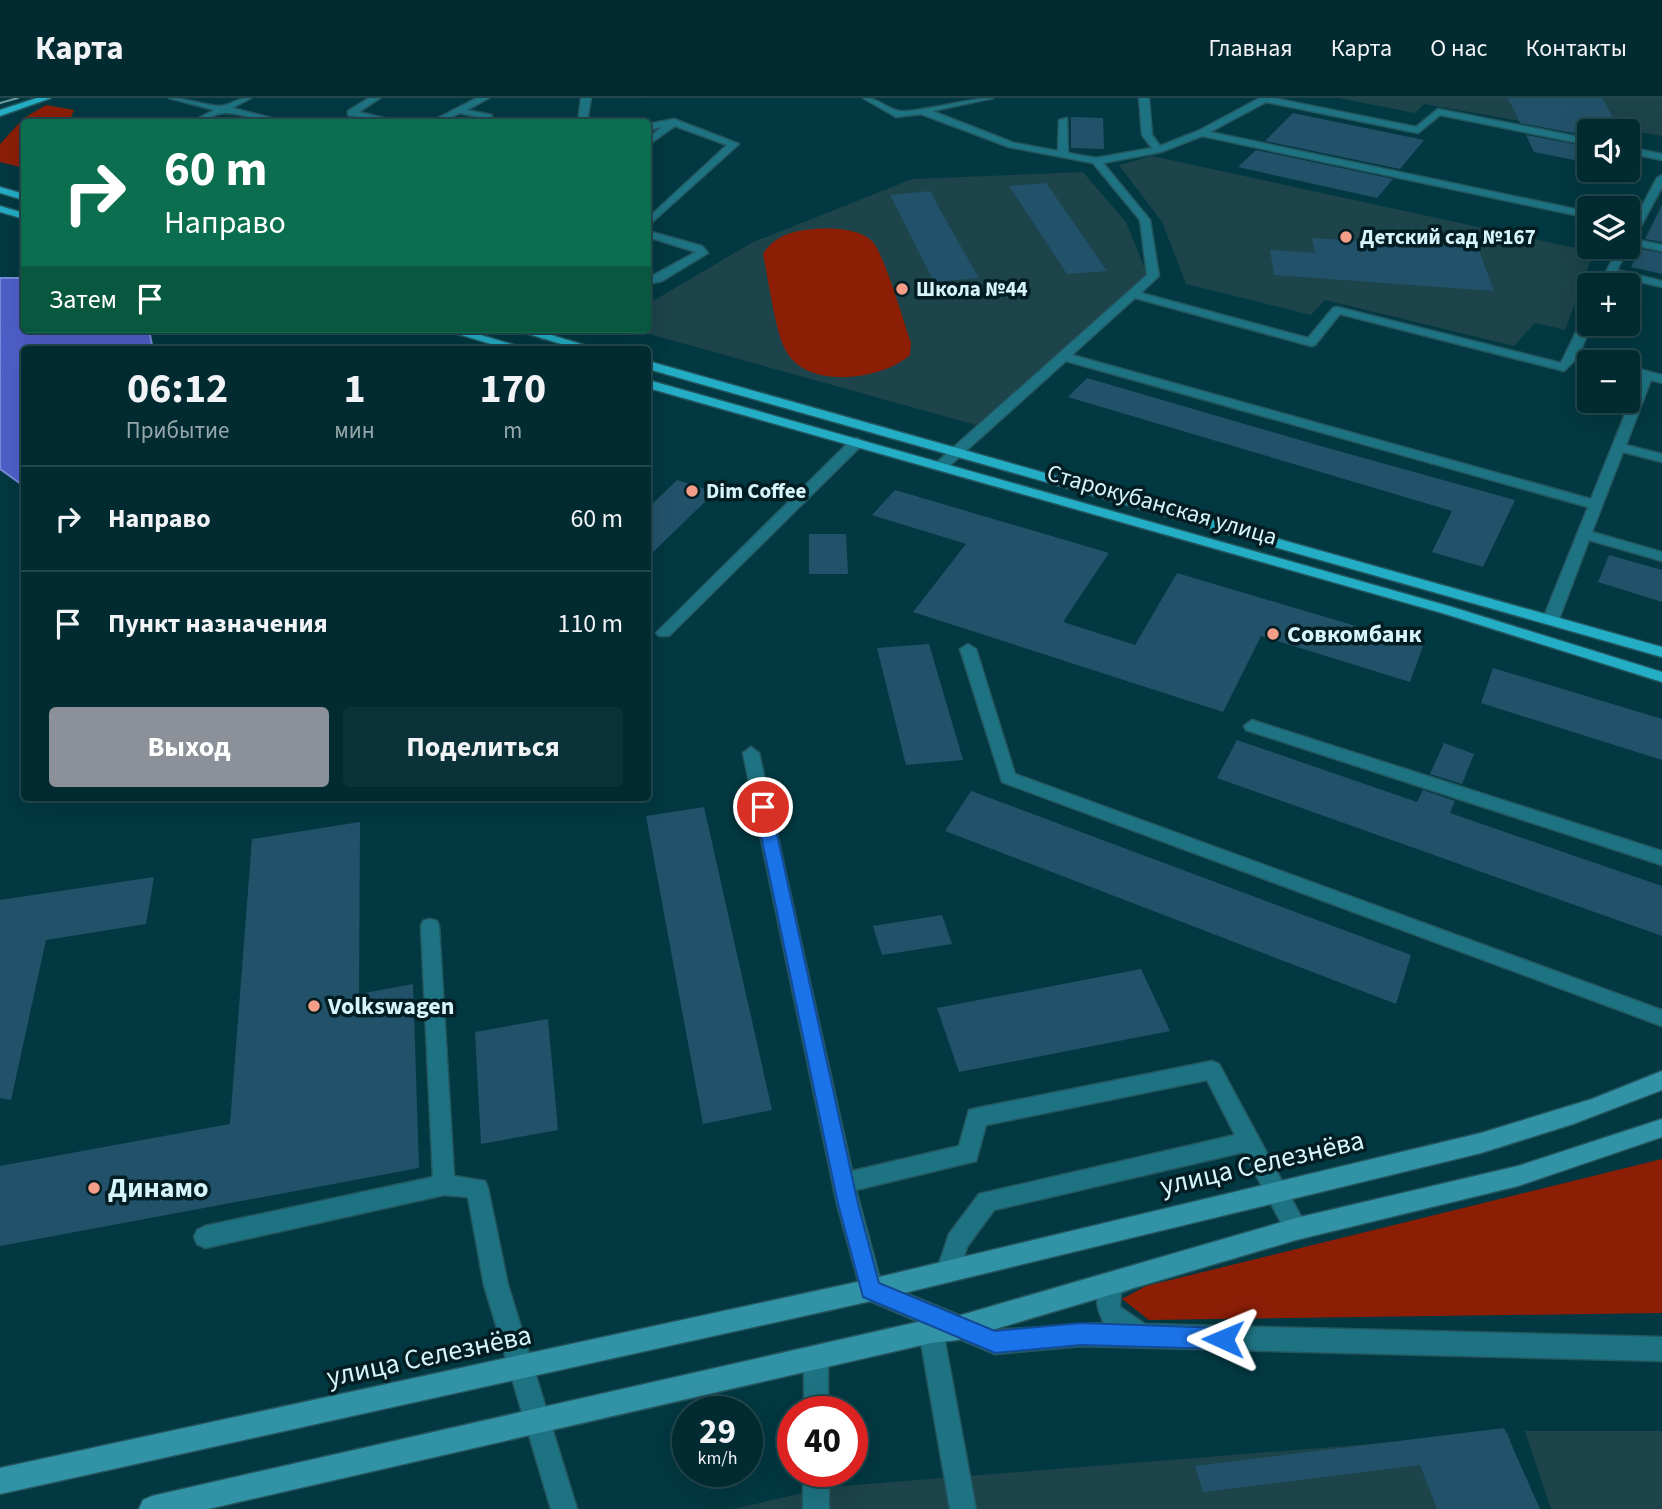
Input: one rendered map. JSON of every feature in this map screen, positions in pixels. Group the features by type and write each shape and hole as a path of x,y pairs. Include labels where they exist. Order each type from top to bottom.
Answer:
{"main road":[{"path":"0,113 46,98"},
{"path":"0,190 21,196"},
{"path":"0,209 21,215"},
{"path":"462,333 510,346"},
{"path":"532,333 580,346"},
{"name":"Старокубанская улица","path":"651,366 1662,652"},
{"name":"Старокубанская улица","path":"651,385 1447,610 1662,677"},
{"name":"улица Селезнёва","path":"0,1481 870,1290 1555,1122 1662,1080"},
{"path":"152,1509 816,1360 931,1331 958,1328 1296,1229 1518,1176 1662,1128"}],"street":[{"path":"174,98 267,119"},
{"path":"202,119 246,98"},
{"path":"375,98 351,111 380,119"},
{"path":"442,119 484,98"},
{"path":"583,119 586,98"},
{"path":"868,98 899,115 988,98"},
{"path":"1144,98 1147,135 1158,150"},
{"path":"923,111 1012,145 1096,161 1158,150 1201,133 1235,110 1266,99 1418,130 1438,112 1577,140"},
{"path":"461,111 489,117 487,119"},
{"path":"358,119 364,116"},
{"path":"1063,155 1064,120"},
{"path":"651,126 674,122 734,144 651,220"},
{"path":"651,140 674,122"},
{"path":"1201,133 1577,212"},
{"path":"1640,152 1662,157"},
{"path":"942,465 1153,276 1145,220 1096,161"},
{"path":"1640,214 1658,193 1662,178"},
{"path":"651,235 698,248 703,253 651,280"},
{"path":"1640,243 1662,248"},
{"path":"1618,259 1611,272 1662,284"},
{"path":"1132,294 1311,341 1337,310 1564,367 1581,336"},
{"path":"546,337 552,333"},
{"path":"1063,356 1596,505"},
{"path":"1572,356 1577,357"},
{"path":"1551,619 1619,447 1655,377"},
{"path":"664,633 857,442"},
{"path":"1619,447 1662,458"},
{"path":"1584,534 1662,556"},
{"path":"968,649 1009,778 1662,1018"},
{"path":"1252,726 1662,858"},
{"path":"751,753 844,1183 870,1290 995,1342 1081,1334 1662,1349"},
{"path":"430,926 444,1185"},
{"path":"844,1183 968,1154 977,1117 1212,1070 1296,1229"},
{"path":"949,1269 957,1242 987,1201 1250,1141"},
{"path":"205,1237 444,1185 477,1188 496,1285 524,1367 537,1421 564,1509"},
{"path":"1131,1278 1111,1286 1107,1303 1109,1311 1116,1322 1148,1336"},
{"path":"931,1331 963,1509"},
{"path":"816,1360 816,1396"},
{"path":"816,1487 816,1509"}],"shaded area":[{"path":"1338,98 1662,98 1662,136 1640,132 1640,119 1577,119 1577,132 1424,104 1415,113"},
{"path":"46,105 74,110 70,119 24,118"},
{"path":"21,121 21,167 0,162 0,144"},
{"name":"Детский сад №167","path":"1152,156 1577,248 1577,259 1591,259 1586,273 1577,273 1577,298 1565,330 1535,323 1514,346 1325,300 1311,315 1186,284 1162,222 1119,165"},
{"name":"Школа №44","path":"1083,172 1126,222 1147,274 976,425 645,333 651,333 651,302 751,243 912,179"},
{"path":"814,229 852,231 872,241 877,248 911,343 910,355 897,364 863,375 826,376 809,371 795,362 785,349 778,329 763,254 773,242 785,235"},
{"path":"1662,1159 1662,1313 1149,1320 1122,1299 1146,1286"},
{"path":"1525,1431 1662,1431 1662,1509 1551,1509"},
{"path":"1508,1433 1532,1509 733,1509 829,1487 868,1487 868,1484"}],"water":[{"path":"0,278 21,278 21,333 153,333 150,335 152,346 21,346 21,484 0,469"}],"building":[{"path":"1508,98 1602,98 1614,119 1577,119 1577,134 1520,123"},
{"path":"1293,113 1424,140 1400,169 1265,141"},
{"path":"1071,117 1103,118 1104,149 1071,148"},
{"path":"1526,135 1577,145 1577,161 1534,152"},
{"path":"1256,150 1393,179 1377,198 1238,167"},
{"path":"1046,183 1107,271 1067,274 1009,186"},
{"path":"930,191 979,278 934,282 890,195"},
{"path":"1662,205 1662,242 1645,239"},
{"path":"1312,238 1478,248 1494,291 1274,275 1270,250 1315,253"},
{"path":"1640,249 1662,253 1662,274 1631,267 1635,259 1640,259"},
{"path":"1087,378 1515,500 1483,567 1432,552 1452,511 1068,397"},
{"path":"677,480 715,492 651,554 651,505"},
{"path":"895,490 1109,553 1063,622 1135,645 1177,573 1423,646 1410,682 1261,636 1223,712 913,612 966,544 872,515"},
{"path":"809,534 846,534 848,574 809,574"},
{"path":"1609,555 1662,570 1662,602 1598,582"},
{"path":"929,644 963,760 906,765 877,648"},
{"path":"1493,668 1662,719 1662,760 1481,703"},
{"path":"1237,740 1417,802 1423,790 1455,801 1450,813 1662,886 1662,936 1217,778"},
{"path":"1444,743 1474,754 1462,784 1430,774"},
{"path":"971,791 1411,955 1396,1004 945,831"},
{"path":"704,807 772,1110 703,1124 646,816"},
{"path":"360,822 359,994 413,984 419,1168 0,1246 0,1166 230,1124 252,839"},
{"path":"154,877 146,924 46,940 11,1100 0,1098 0,900"},
{"path":"942,915 952,944 882,955 873,926"},
{"path":"1141,969 1170,1031 959,1072 937,1008"},
{"path":"548,1019 558,1130 481,1144 475,1032"},
{"path":"1504,1428 1540,1509 1437,1509 1420,1465 1203,1492 1195,1466"}],"tram line":[{"path":"0,103 18,98"}],"place":[{"name":"Детский сад №167","path":"1346,237"},
{"name":"Школа №44","path":"902,289"},
{"name":"Dim Coffee","path":"692,491"},
{"name":"Совкомбанк","path":"1273,634"},
{"name":"Volkswagen","path":"314,1006"},
{"name":"Динамо","path":"94,1188"}],"route":[{"path":"763,807 848,1204 870,1290 995,1342 1081,1334 1223,1339"}]}
